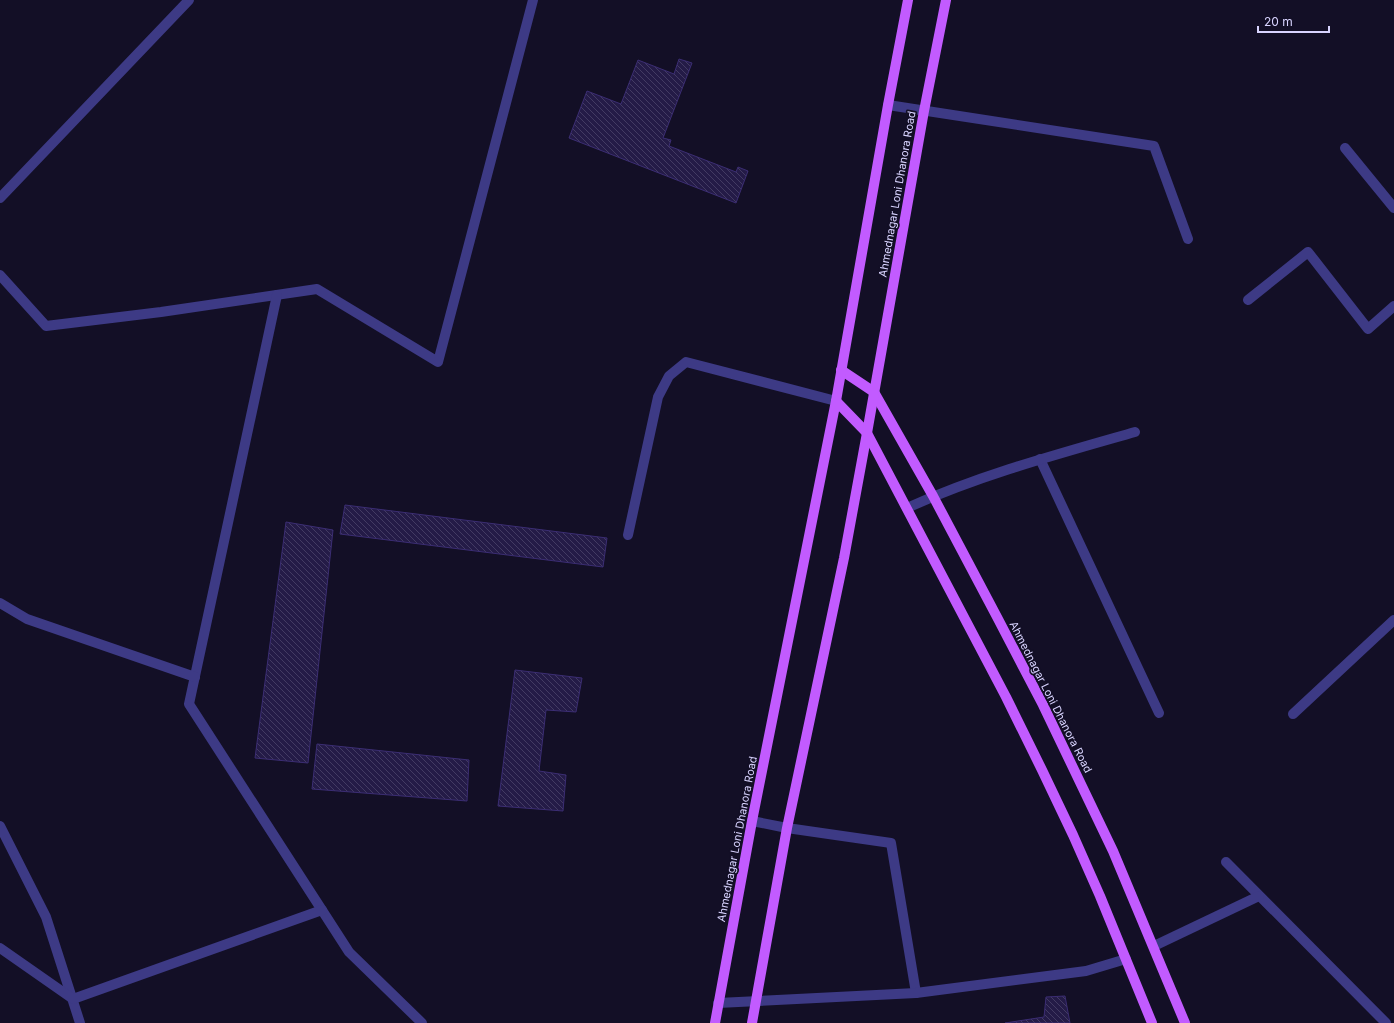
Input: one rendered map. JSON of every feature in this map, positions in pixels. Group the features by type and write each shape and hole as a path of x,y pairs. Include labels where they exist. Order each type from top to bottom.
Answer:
{"main road":[{"name":"Ahmednagar Loni Dhanora Road","path":"715,1023 752,821 836,401 908,0"},
{"name":"Ahmednagar Loni Dhanora Road","path":"752,1023 787,828 844,558 924,111 946,0"},
{"name":"Ahmednagar Loni Dhanora Road","path":"841,370 874,392 933,496 1043,705 1113,851 1185,1023"},
{"path":"836,401 867,433 1042,770 1073,835 1152,1023"}],"street":[{"path":"0,198 189,0"},
{"path":"0,275 46,326 161,312 316,289 438,362 533,0"},
{"path":"888,105 1154,146 1188,239"},
{"path":"1346,148 1394,208"},
{"path":"1248,300 1308,252 1368,329 1394,306"},
{"path":"277,295 189,704 349,952 422,1023"},
{"path":"628,535 658,397 669,376 686,362 836,401"},
{"path":"907,508 933,496 1040,459 1135,432"},
{"path":"1040,459 1159,713"},
{"path":"0,603 27,619 195,677"},
{"path":"1292,714 1394,620"},
{"path":"752,821 787,828 891,843 916,993"},
{"path":"0,826 46,917 80,1023"},
{"path":"1226,862 1386,1023"},
{"path":"1154,946 1259,896"},
{"path":"73,999 322,910"},
{"path":"0,948 73,999"},
{"path":"718,1003 916,993 1086,971 1126,959"}],"building":[{"path":"679,59 692,63 663,138 671,140 669,146 736,172 738,167 748,171 736,203 569,138 587,91 621,104 638,60 674,74"},
{"path":"345,505 607,538 603,567 340,534"},
{"path":"286,522 333,530 308,763 255,758"},
{"path":"515,670 582,678 576,712 546,710 539,771 566,775 563,811 498,806"},
{"path":"317,744 469,760 467,801 312,789"},
{"path":"1065,996 1070,1023 1005,1023 1044,1017 1046,997"}]}
